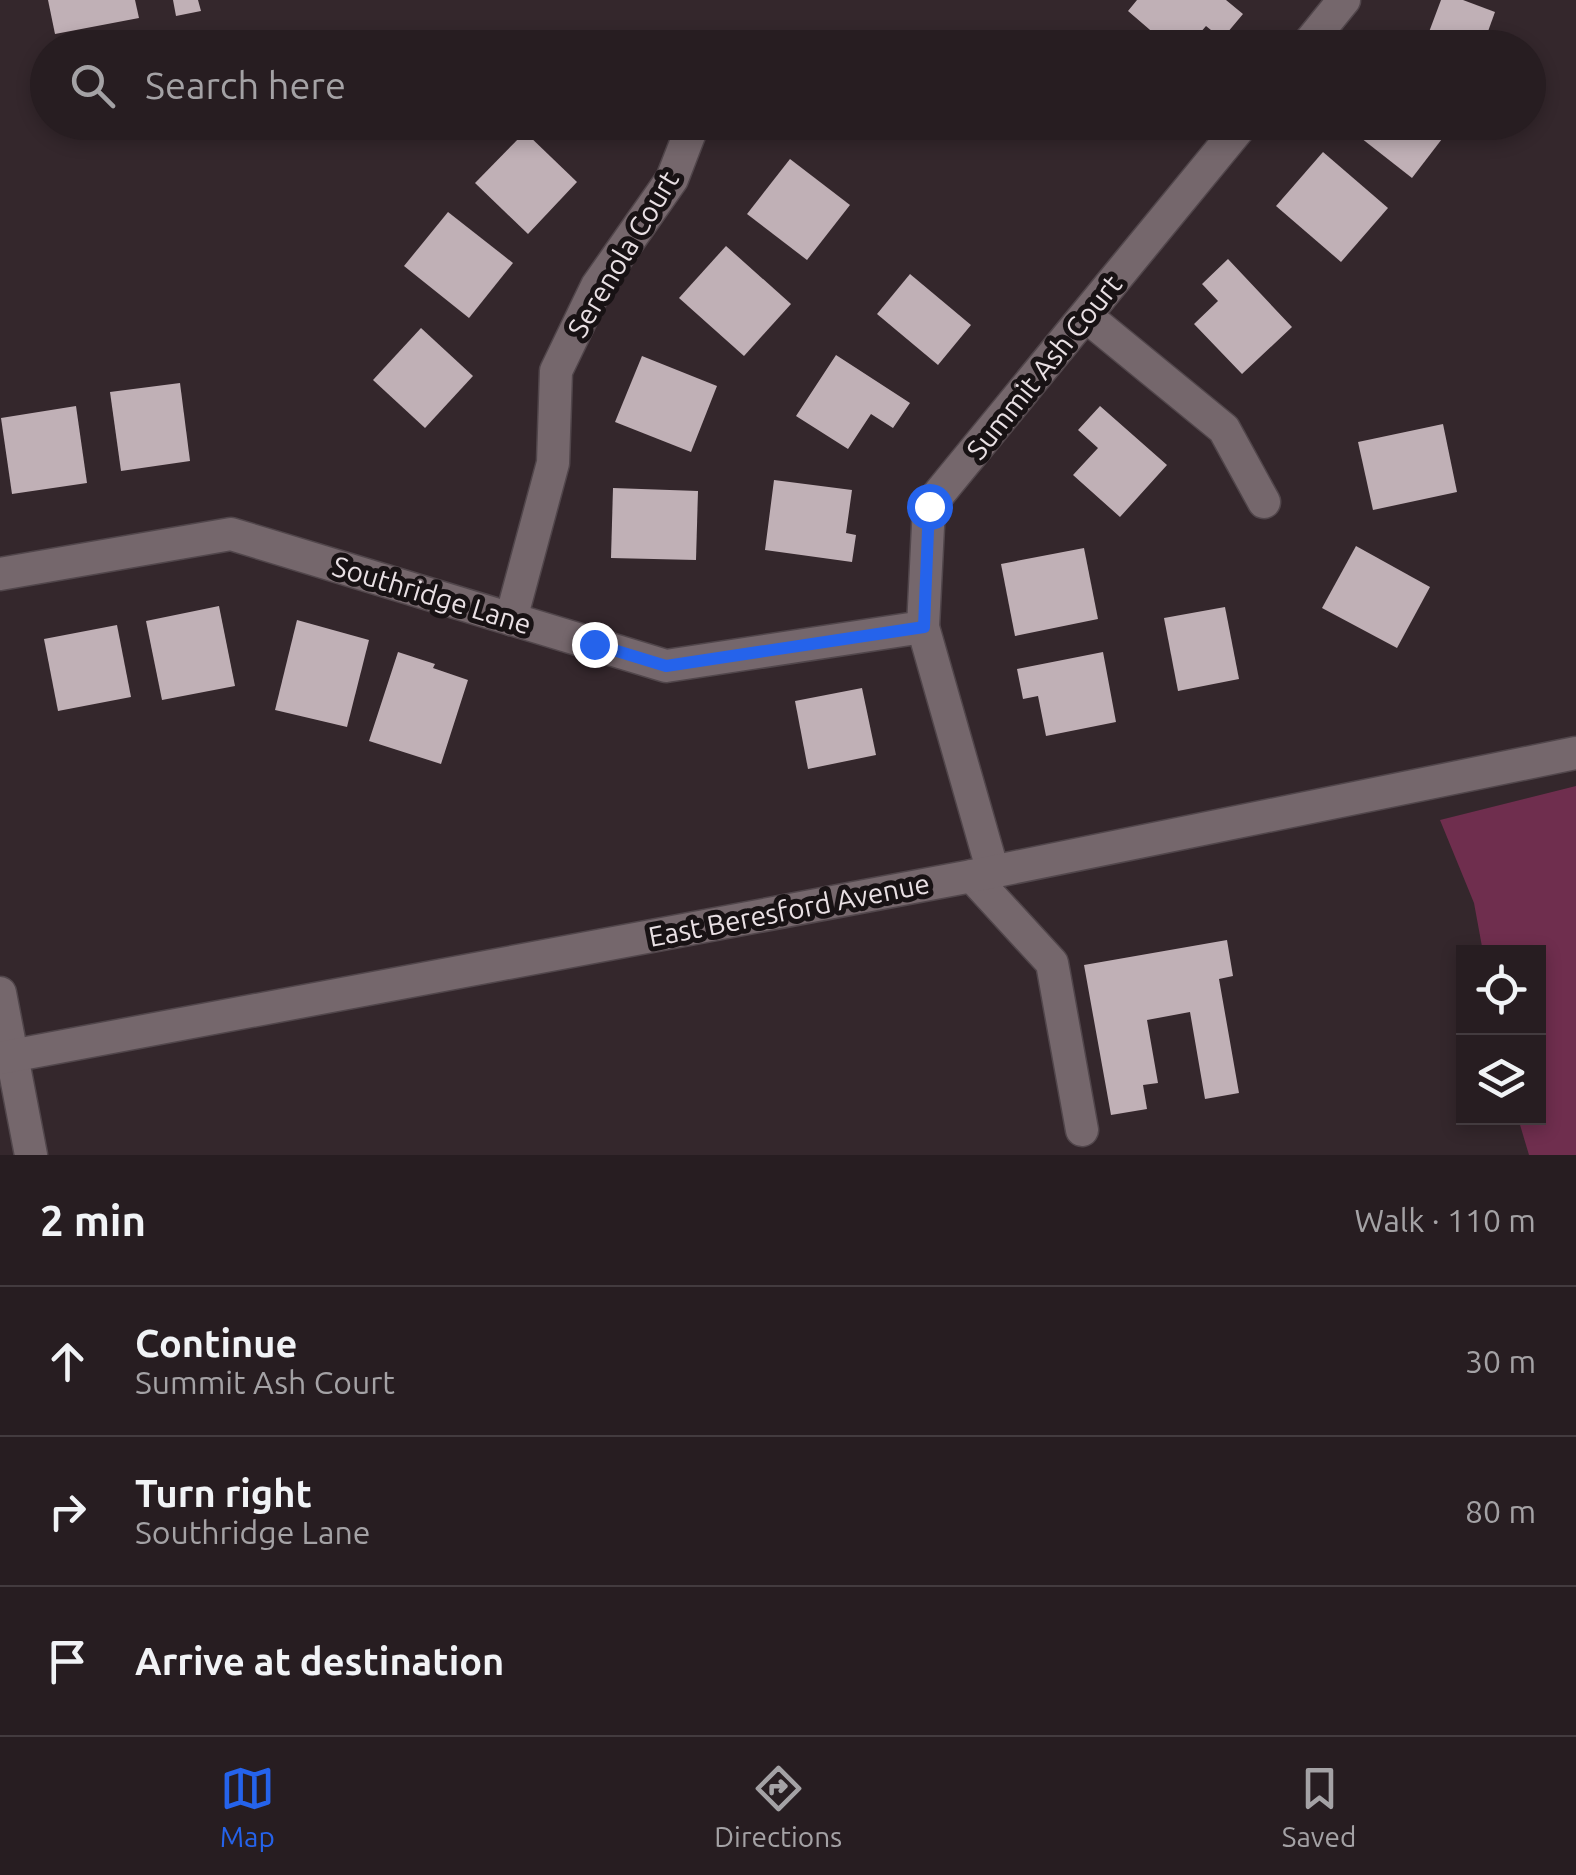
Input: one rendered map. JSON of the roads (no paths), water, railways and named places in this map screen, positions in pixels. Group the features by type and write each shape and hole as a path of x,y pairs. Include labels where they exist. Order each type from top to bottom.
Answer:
{"street":[{"path":"1320,30 1344,0"},
{"name":"Serenola Court","path":"511,619 553,463 556,371 597,286 672,180 687,140"},
{"name":"Summit Ash Court","path":"982,874 924,627 929,506 1229,140"},
{"path":"1086,316 1224,428 1264,502"},
{"name":"Southridge Lane","path":"0,574 231,534 666,666 924,627"},
{"name":"East Beresford Avenue","path":"7,1056 982,874 1576,753"},
{"path":"982,874 1052,963 1082,1130"},
{"path":"0,994 7,1056 31,1155"}]}
